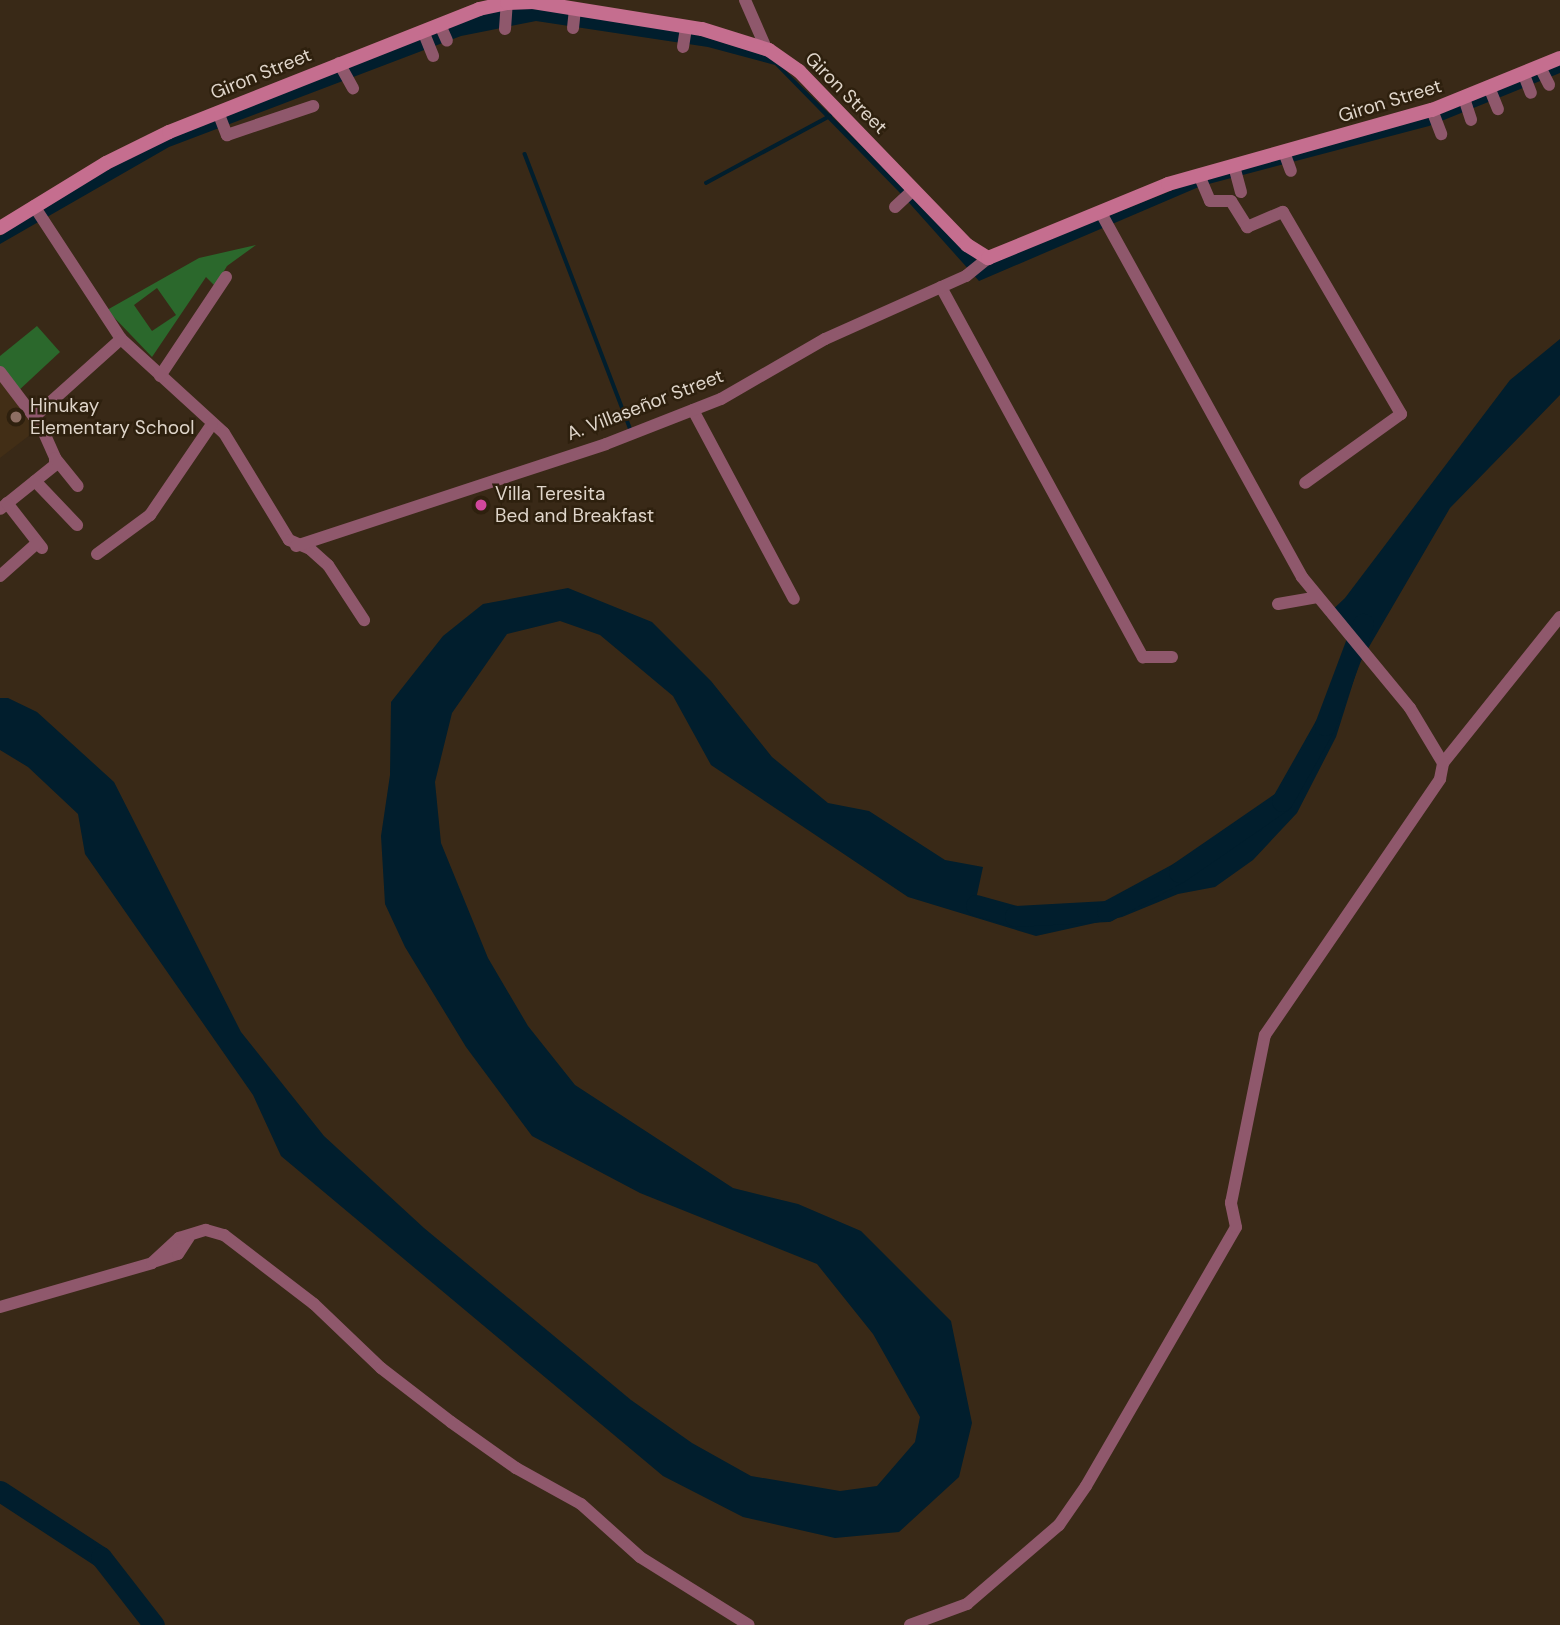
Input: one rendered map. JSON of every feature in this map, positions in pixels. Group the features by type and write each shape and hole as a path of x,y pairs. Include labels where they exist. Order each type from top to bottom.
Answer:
{"street":[{"path":"745,0 766,48"},
{"name":"Giron Street","path":"0,228 38,212 143,144 346,75 507,6 545,2 574,18 724,33 766,48 814,86 909,194 983,262 1235,168 1433,112 1525,77 1560,58"},
{"path":"505,29 507,6"},
{"path":"683,47 686,29"},
{"path":"1541,70 1549,85"},
{"path":"1525,77 1531,93"},
{"path":"1490,90 1498,109"},
{"path":"1464,101 1471,120"},
{"path":"221,118 227,135 313,106"},
{"path":"1433,112 1441,134"},
{"path":"1285,154 1291,172"},
{"path":"1235,168 1241,192"},
{"path":"1201,180 1210,201 1231,201 1247,227 1283,212 1401,414 1305,483"},
{"path":"895,208 909,194"},
{"path":"38,212 121,339 224,433 296,546 310,549 328,565 364,620"},
{"path":"1104,219 1317,597 1410,708 1443,763"},
{"name":"A. Villaseñor Street","path":"296,546 606,444 721,399 825,339 966,276 983,262"},
{"path":"160,376 226,277"},
{"path":"941,287 1143,657 1172,657"},
{"path":"34,417 121,339"},
{"path":"0,372 55,450 55,465 3,506 40,546 2,570"},
{"path":"693,410 794,599"},
{"path":"97,554 150,515 212,424"},
{"path":"55,458 78,486"},
{"path":"35,481 77,525"},
{"path":"1278,604 1317,597"},
{"path":"910,1625 967,1604 1059,1525 1086,1486 1236,1227 1231,1203 1265,1035 1440,779 1443,763 1560,617"},
{"path":"0,1307 152,1263 179,1238 206,1230 224,1235 255,1256 381,1368 451,1422 516,1468 581,1504 640,1556 749,1625"}],"shaded area":[{"name":"Hinukay Elementary School","path":"0,377 39,428 0,458"}],"green space":[{"path":"256,245 227,266 215,286 206,277 152,357 107,310 199,258","holes":["157,288 176,315 152,331 134,305"]},
{"path":"37,326 60,352 17,392 0,369 0,356"}],"water":[{"path":"524,5 682,30 773,58 983,266 1193,182 1560,64 1560,73 1429,126 1201,186 979,281 903,196 775,65 708,47 536,21 461,36 169,147 0,244 0,236 53,200 157,142 475,15"},
{"path":"1560,339 1560,395 1450,508 1359,664 1336,737 1297,813 1253,860 1215,887 1178,894 1122,917 1036,936 908,897 711,765 673,696 600,635 560,621 507,634 452,713 435,782 441,843 488,958 528,1026 575,1085 733,1188 798,1204 861,1231 951,1321 972,1423 959,1477 899,1532 835,1538 743,1517 663,1476 281,1156 253,1095 85,854 78,814 28,767 0,750 0,698 8,698 37,712 114,782 241,1032 324,1136 424,1228 631,1400 692,1443 751,1476 840,1491 877,1486 915,1442 920,1417 873,1334 817,1264 640,1193 532,1136 466,1047 405,947 385,904 381,836 390,775 391,702 443,636 483,604 568,588 652,622 711,681 772,757 828,803 869,811 945,860 983,867 975,904 1015,916 1107,911 1179,872 1282,801 1325,725 1357,638 1326,616 1345,598 1510,380"}],"waterway":[{"path":"706,183 830,116"},
{"path":"525,154 630,428"},
{"path":"976,905 1015,916 1107,911 1179,872 1282,801 1325,725 1363,624"},
{"path":"0,1491 101,1557 154,1625"}],"place":[{"name":"Hinukay Elementary School","path":"16,417"},
{"name":"Villa Teresita Bed and Breakfast","path":"481,505"}]}
